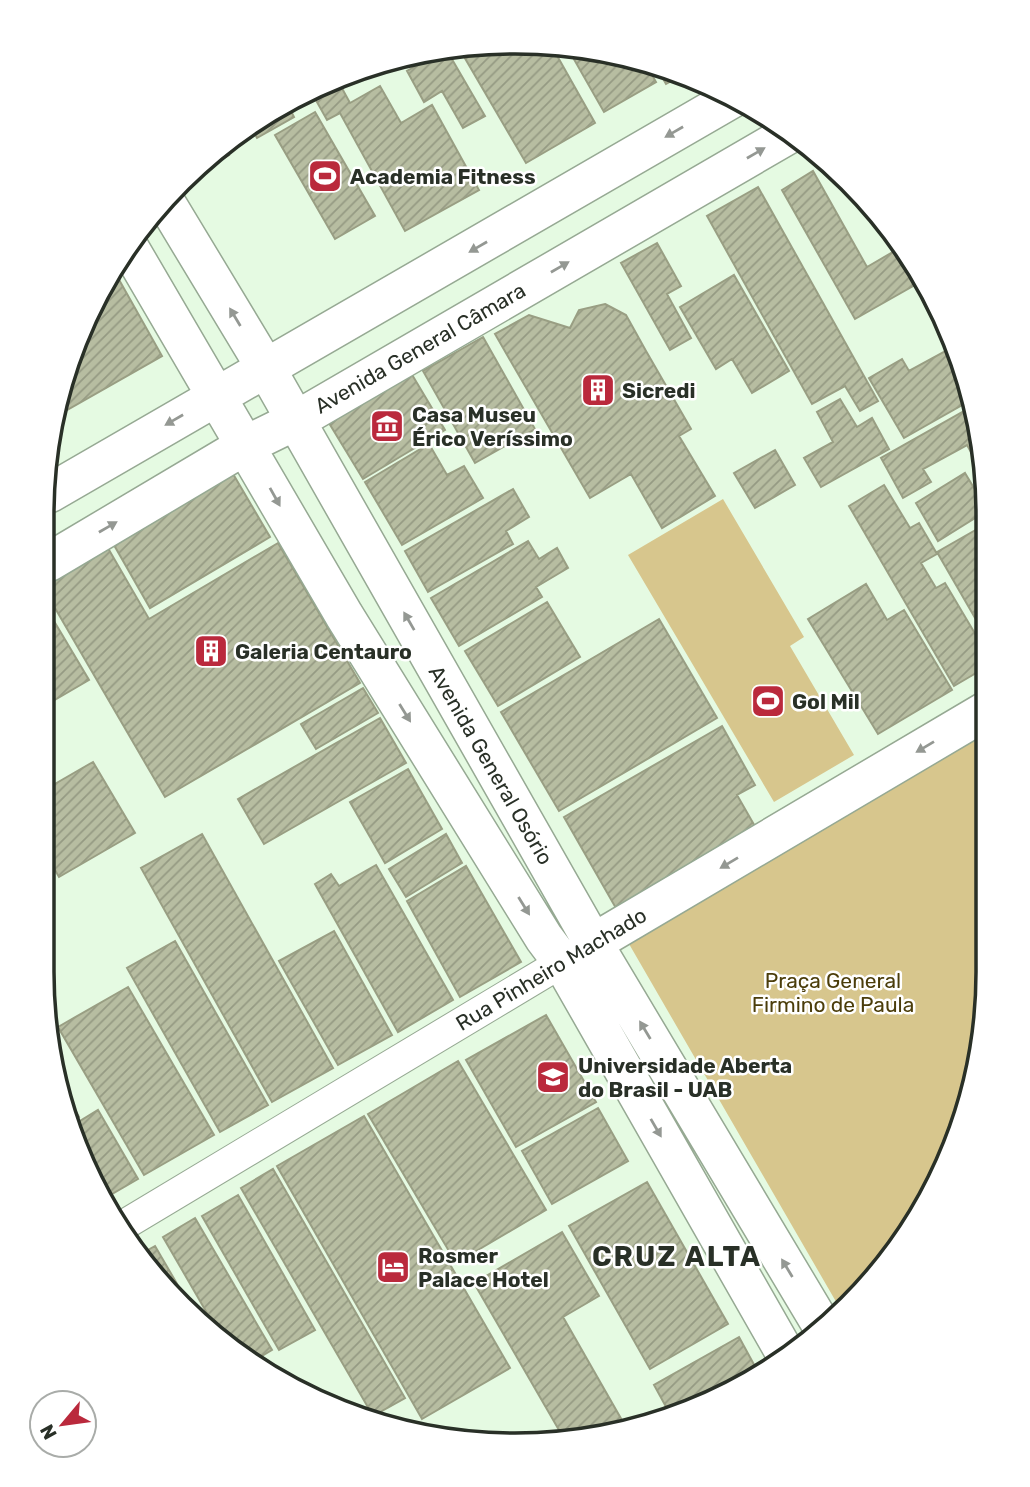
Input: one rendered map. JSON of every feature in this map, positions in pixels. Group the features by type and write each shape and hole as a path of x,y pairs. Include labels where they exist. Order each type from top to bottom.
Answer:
{"main road":[{"path":"55,490 723,104"},
{"name":"Avenida General Câmara","path":"54,559 781,139"},
{"name":"Avenida General Osório","path":"170,210 267,369 295,421 782,1347"},
{"name":"Avenida General Osório","path":"134,256 344,615 544,937 577,953 818,1319"},
{"name":"Rua Pinheiro Machado","path":"577,953 976,717"}],"street":[{"name":"Rua Pinheiro Machado","path":"128,1222 577,953"}],"green space":[{"name":"Gol Mil","path":"723,499 804,637 790,646 854,755 774,802 628,555"},
{"name":"Praça General Firmino de Paula","path":"976,735 975,1002 960,1091 941,1148 914,1202 881,1252 836,1302 625,937"}],"building":[{"path":"515,54 557,56 595,123 526,163 464,57"},
{"path":"573,58 653,76 656,82 604,112"},
{"path":"452,59 485,116 463,128 442,91 424,102 407,71 418,65"},
{"path":"380,86 401,123 432,105 479,190 405,231 340,113 327,120 316,100 342,88 350,103"},
{"path":"292,112 294,117 257,138 255,135"},
{"name":"Academia Fitness","path":"315,112 375,216 335,239 275,135"},
{"path":"813,171 867,267 893,252 914,285 855,319 782,190"},
{"path":"758,187 878,401 860,411 845,386 812,404 707,216"},
{"path":"657,243 681,286 667,294 691,338 670,350 621,263"},
{"path":"734,275 789,371 752,393 732,359 716,369 680,307"},
{"path":"119,280 162,356 67,410 89,339"},
{"name":"Sicredi","path":"605,304 626,315 691,429 679,436 715,496 662,528 631,474 590,498 495,334 529,315 570,328 579,310"},
{"path":"483,337 535,429 475,463 423,371"},
{"path":"945,351 962,405 904,438 869,378 902,359 909,371"},
{"name":"Casa Museu Érico Veríssimo","path":"411,373 445,430 363,479 329,423"},
{"path":"840,399 857,427 872,418 889,449 821,487 804,458 833,442 817,412"},
{"path":"964,411 972,453 967,445 923,469 931,482 903,498 881,458"},
{"path":"429,444 447,475 464,466 483,498 402,545 365,482"},
{"path":"775,450 795,485 755,508 734,473"},
{"path":"229,467 270,537 150,608 110,538"},
{"path":"965,473 975,490 976,517 938,541 916,503"},
{"path":"884,485 910,528 919,523 937,554 921,563 936,588 945,583 976,635 976,673 954,686 849,506"},
{"path":"513,489 529,517 506,531 513,544 428,592 405,551"},
{"path":"976,530 976,620 937,552"},
{"path":"528,541 539,559 557,548 568,568 536,587 542,597 459,646 431,598"},
{"name":"Galeria Centauro","path":"105,543 149,619 278,543 360,683 165,797 54,606 54,573"},
{"path":"866,584 887,620 904,610 952,690 878,734 808,619"},
{"path":"547,602 580,657 498,706 465,651"},
{"path":"659,619 717,718 559,811 501,712"},
{"path":"54,621 89,680 54,700"},
{"path":"363,688 378,713 316,749 301,724"},
{"path":"380,718 406,763 264,844 238,799"},
{"path":"722,726 755,785 737,795 757,830 617,910 564,817"},
{"path":"93,762 135,833 59,877 54,868 54,784"},
{"path":"408,769 442,829 385,863 350,802"},
{"path":"202,834 333,1068 272,1102 141,868"},
{"path":"446,834 462,863 406,897 389,869"},
{"path":"376,865 453,1000 398,1032 315,884 331,874 339,886"},
{"path":"466,866 521,962 460,997 407,901"},
{"path":"334,931 392,1035 338,1065 279,961"},
{"path":"175,941 268,1105 220,1132 127,968"},
{"path":"128,987 214,1135 144,1175 58,1027"},
{"path":"546,1015 596,1102 516,1147 466,1060"},
{"path":"458,1061 546,1210 456,1263 368,1114"},
{"path":"598,1108 628,1161 552,1204 522,1151"},
{"path":"98,1110 138,1179 112,1194 89,1148 79,1121"},
{"name":"Rosmer Palace Hotel","path":"364,1116 510,1368 422,1419 277,1166"},
{"path":"273,1169 405,1398 380,1412 369,1409 241,1188"},
{"path":"647,1182 728,1324 650,1369 569,1226"},
{"path":"238,1195 315,1330 279,1350 202,1216"},
{"path":"195,1218 272,1350 261,1356 209,1316 163,1237"},
{"path":"562,1232 599,1296 563,1317 622,1420 559,1431 474,1283"},
{"path":"155,1246 179,1287 169,1276 148,1250"},
{"path":"739,1337 754,1365 719,1385 666,1407 654,1385"}],"place":[{"name":"Academia Fitness","path":"325,176"},
{"name":"Sicredi","path":"598,390"},
{"name":"Casa Museu Érico Veríssimo","path":"387,426"},
{"name":"Galeria Centauro","path":"211,651"},
{"name":"Gol Mil","path":"768,701"},
{"name":"Universidade Aberta do Brasil - UAB","path":"553,1077"},
{"name":"Rosmer Palace Hotel","path":"393,1267"}],"district":[{"name":"CRUZ ALTA","path":"677,1256"}]}
